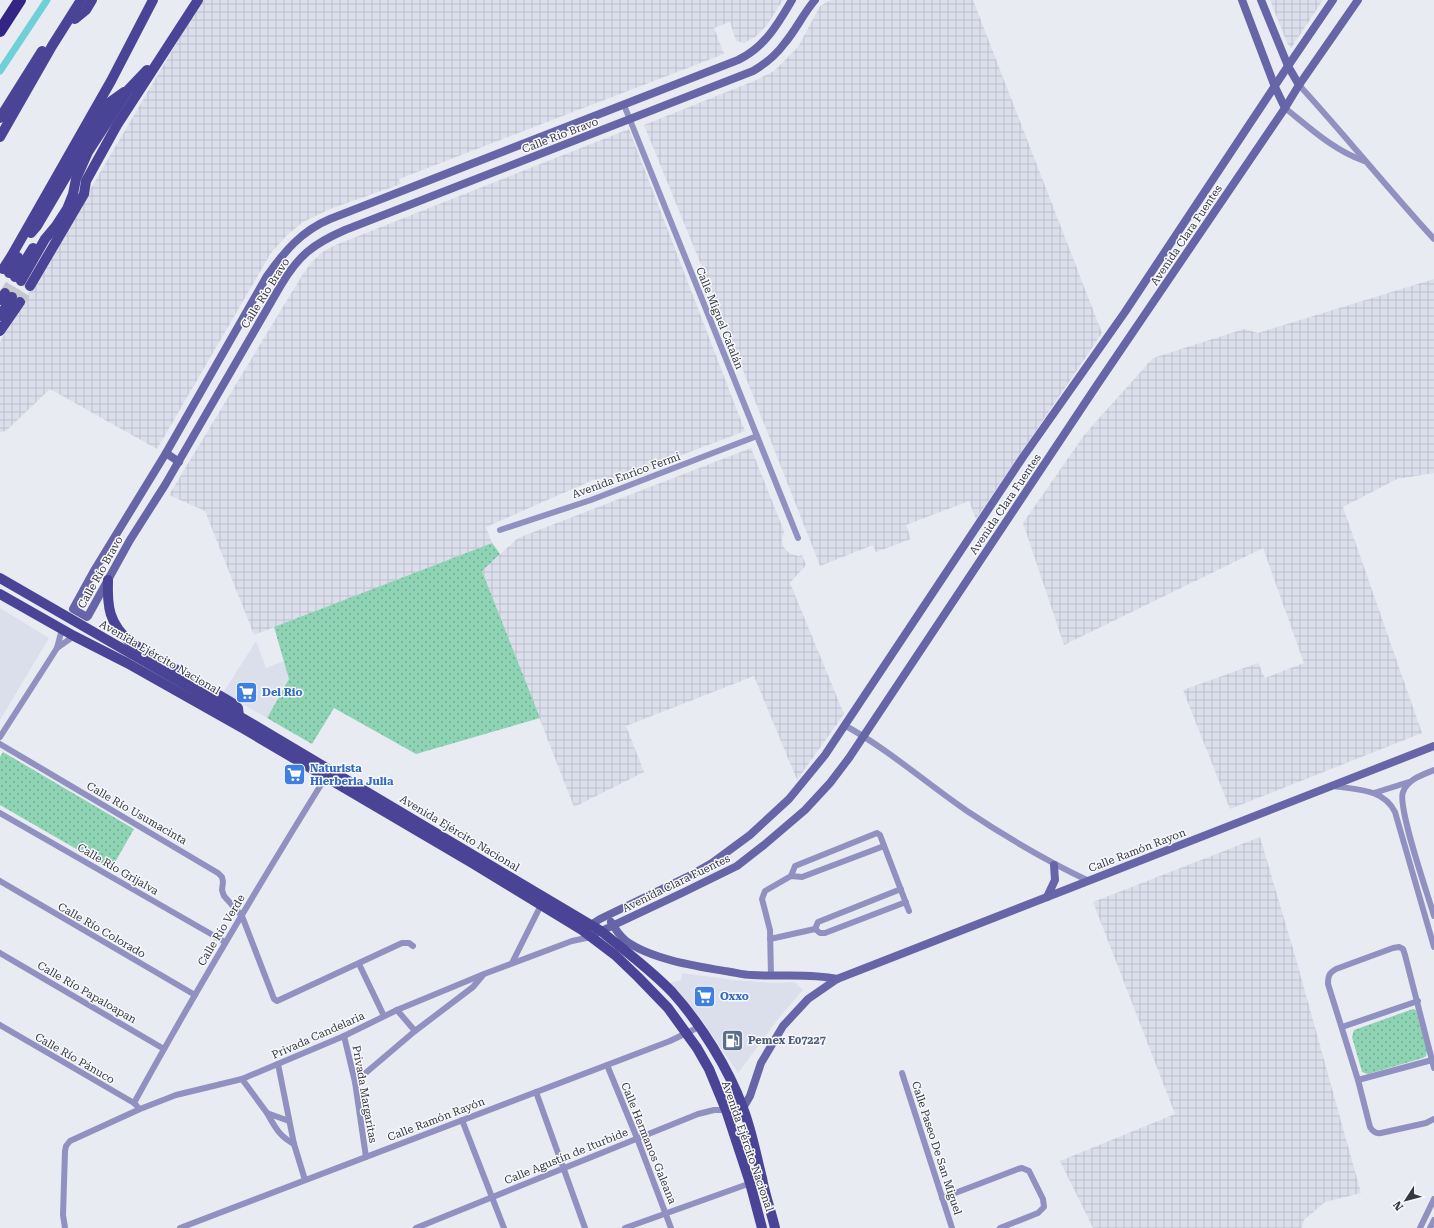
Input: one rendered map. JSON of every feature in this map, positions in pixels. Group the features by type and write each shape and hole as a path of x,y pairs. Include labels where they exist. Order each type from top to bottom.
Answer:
{"highway":[{"path":"0,31 20,0"}],"main road":[{"path":"0,118 74,0"},
{"path":"0,137 81,0"},
{"path":"75,19 87,0"},
{"path":"61,32 86,10 92,0"},
{"path":"15,277 12,255 111,81 153,0"},
{"path":"15,277 84,194 86,181 117,125 194,1"},
{"path":"15,277 33,231 110,102 128,90 158,60"},
{"path":"110,102 111,81"},
{"path":"15,277 56,226 67,209 76,179 88,152 128,90"},
{"path":"33,231 34,246"},
{"path":"15,277 34,246 45,239"},
{"path":"0,316 9,298"},
{"path":"0,331 9,298"},
{"name":"Avenida Ejército Nacional","path":"0,578 238,716 328,774 541,905 586,927 601,931 659,980 688,1011 721,1061 743,1108 755,1146 775,1228"},
{"path":"108,580 107,601 110,614 114,624 123,636 130,642 234,704 238,708 238,716"},
{"name":"Avenida Ejército Nacional","path":"0,594 74,636 127,663 328,774 586,927 592,937 615,955 668,1008 697,1048 709,1069 726,1110 750,1183 762,1228"},
{"path":"62,629 69,627 116,652 148,663"}],"street":[{"name":"Calle Río Bravo","path":"792,0 767,38 760,46 745,57 324,222 308,231 287,249 267,276 166,453 94,569 73,609 86,617 88,616 130,540 179,462 281,285 297,262 307,252 324,239 743,76 760,67 785,44 805,12 815,0"},
{"path":"1242,0 1275,87 1285,108 1324,140 1350,156 1365,161"},
{"path":"1261,0 1288,66 1299,85 1434,239"},
{"name":"Avenida Clara Fuentes","path":"586,927 693,874 712,863 750,835 774,814 803,783 825,755 1023,457 1125,312 1333,0"},
{"name":"Avenida Clara Fuentes","path":"592,937 601,931 737,866 764,846 805,810 830,783 849,758 1097,385 1358,0"},
{"name":"Calle Miguel Catalán","path":"624,105 798,538"},
{"path":"412,187 424,199"},
{"name":"Avenida Enrico Fermi","path":"500,530 598,497 757,436"},
{"path":"166,453 179,462"},
{"path":"134,505 148,512"},
{"path":"0,737 57,648 62,629"},
{"path":"57,648 74,636"},
{"path":"844,725 863,736 968,811 1054,865 1089,881"},
{"name":"Calle Río Usumacinta","path":"0,744 218,873 222,877 222,890 224,896 242,916"},
{"name":"Calle Ramón Rayon","path":"743,1108 750,1096 761,1063 781,1030 808,999 837,979 1434,746"},
{"path":"1374,793 1409,782 1418,776 1434,770"},
{"name":"Calle Río Verde","path":"134,1103 225,942 328,774"},
{"path":"1409,782 1402,794 1402,807 1434,916"},
{"path":"1332,785 1374,793 1385,799 1395,812 1434,947"},
{"name":"Calle Río Grijalva","path":"0,813 225,942"},
{"path":"791,876 795,866 876,833 880,835 909,911"},
{"path":"771,976 770,930 762,899 764,891 791,876 802,877 884,846"},
{"path":"1046,898 1055,880 1054,865"},
{"name":"Calle Río Colorado","path":"0,881 195,996"},
{"path":"815,929 818,922 901,889"},
{"path":"815,929 820,933 825,933 906,902"},
{"path":"512,963 541,905"},
{"path":"242,916 274,999 277,1001 402,944 409,943 413,946"},
{"path":"607,916 616,932 627,941 658,956 710,968 751,975 824,976 837,979"},
{"name":"Privada Candelaria","path":"572,941 586,927"},
{"path":"770,939 815,929"},
{"name":"Privada Candelaria","path":"65,1228 63,1215 65,1151 66,1146 70,1141 140,1109 176,1095 242,1079 344,1036 397,1010 512,963 572,941 592,937"},
{"path":"1434,1068 1431,1040 1403,949 1399,947 1393,948 1336,969 1330,973 1328,984 1358,1080 1372,1131 1377,1134 1426,1123 1434,1119"},
{"name":"Calle Río Papaloapan","path":"0,953 164,1049"},
{"path":"359,964 384,1016"},
{"path":"355,1082 415,1031 473,987 484,974"},
{"path":"1342,1027 1418,1001"},
{"path":"397,1010 415,1031"},
{"name":"Calle Río Pánuco","path":"0,1025 134,1103 140,1109"},
{"name":"Calle Ramón Rayón","path":"180,1228 670,1041 699,1026"},
{"name":"Privada Margaritas","path":"344,1036 355,1082 366,1157"},
{"path":"1358,1080 1432,1060"},
{"path":"278,1064 294,1144 305,1180"},
{"name":"Calle Hermanos Galeana","path":"607,1065 637,1138 671,1228"},
{"name":"Calle Paseo De San Miguel","path":"902,1074 952,1228"},
{"path":"242,1079 267,1113 275,1128 285,1139 294,1144"},
{"path":"536,1092 585,1228"},
{"path":"726,1110 743,1108"},
{"name":"Calle Agustín de Iturbide","path":"417,1228 698,1114 714,1110 726,1110"},
{"path":"267,1113 289,1121"},
{"path":"462,1120 504,1228"},
{"path":"942,1198 1018,1168 1026,1169 1043,1199 1044,1207 1038,1213 1000,1228"},
{"path":"625,1228 762,1179"},
{"path":"1420,1228 1434,1199"},
{"path":"1430,1228 1434,1220"}],"shaded area":[{"path":"202,0 783,0 767,25 755,37 744,43 736,41 730,22 714,28 724,54 399,179 401,184 330,209 303,222 286,236 271,253 157,449 50,389 6,431 0,432 0,342"},
{"path":"831,0 973,0 1102,333 976,519 969,501 906,525 911,539 876,552 873,545 820,566 713,294 644,125 754,81 774,71 798,47 820,6"},
{"path":"1270,0 1323,0 1291,48 1287,43"},
{"path":"629,129 745,431 624,477 593,480 486,527 492,543 254,635 205,511 169,495 301,277 311,263 321,253 333,246"},
{"path":"1434,279 1434,473 1397,479 1343,507 1422,733 1230,809 1183,690 1258,663 1265,678 1304,663 1263,548 1064,645 1023,523 1085,434 1153,358 1244,329 1258,333"},
{"path":"751,448 784,531 782,539 783,546 789,553 798,556 802,555 806,565 790,583 844,714 797,780 754,676 626,726 644,772 574,807 482,571 518,538"},
{"path":"0,608 49,638 0,720"},
{"path":"256,641 266,668 284,661 289,679 267,718 223,693"},
{"path":"1260,837 1296,959 1361,1193 1325,1202 1304,1220 1302,1228 1093,1228 1060,1161 1175,1114 1093,902"},
{"path":"682,973 734,980 776,983 795,982 803,990 781,1015 738,1073 699,1016 669,983 681,980"}],"green space":[{"path":"492,543 500,554 482,571 540,718 416,754 334,708 312,744 267,718 289,679 274,627"},
{"path":"3,752 134,829 111,869 0,805 0,757"},
{"path":"1413,1009 1416,1010 1427,1051 1426,1056 1368,1074 1362,1072 1352,1037 1354,1030"}],"waterway":[{"path":"0,71 47,0"}],"tunnel":[{"path":"5,293 15,277"},
{"path":"12,297 21,281"},
{"path":"20,302 30,286"}],"place":[{"name":"Del Rio","path":"246,692"},
{"name":"Naturista Hierberia Julia","path":"295,774"},
{"name":"Oxxo","path":"705,996"},
{"name":"Pemex E07227","path":"733,1040"}]}
